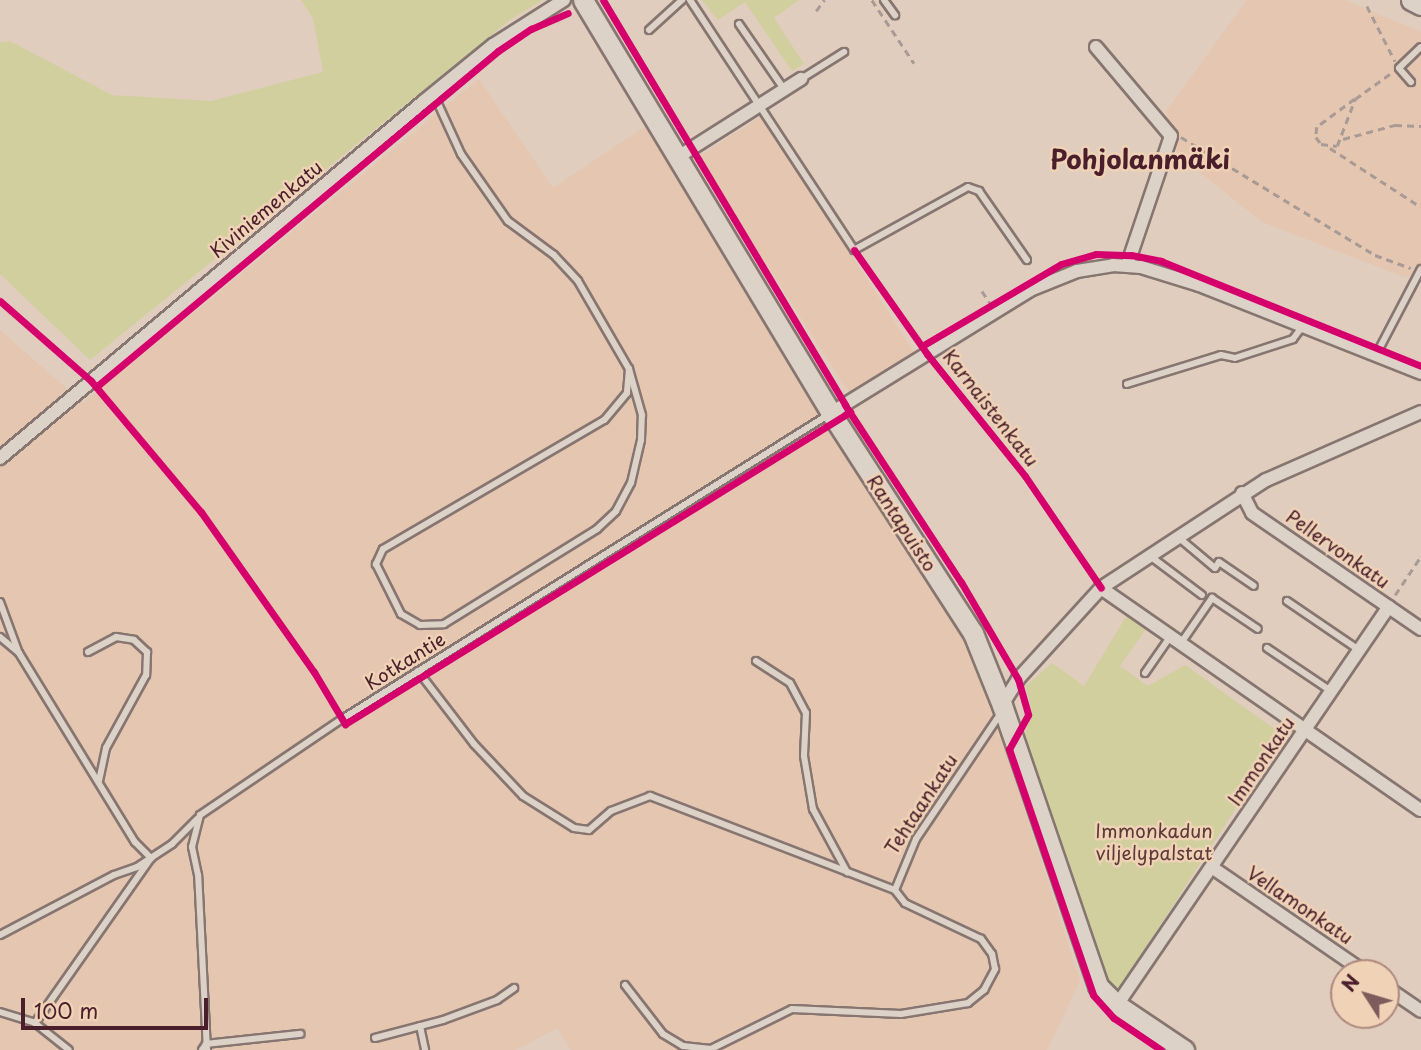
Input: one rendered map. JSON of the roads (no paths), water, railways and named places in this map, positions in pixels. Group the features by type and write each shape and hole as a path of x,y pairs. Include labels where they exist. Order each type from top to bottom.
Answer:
{"street":[{"name":"Kiviniemenkatu","path":"0,458 433,93 494,44 564,0"},
{"name":"Rantapuisto","path":"583,0 831,413 973,634 1002,705 1095,976 1117,1005 1184,1050"},
{"path":"1411,0 1421,5"},
{"path":"1096,47 1171,136 1127,266"},
{"path":"678,157 760,108 801,79"},
{"path":"831,413 1030,290 1076,271 1127,266 1199,285 1421,373"},
{"name":"Tehtaankatu","path":"1002,705 1018,679 1101,588 1242,493 1421,412"},
{"name":"Pellervonkatu","path":"1242,493 1252,513 1421,629"},
{"path":"1101,588 1303,732 1421,810"},
{"name":"Immonkatu","path":"1117,1005 1213,868 1388,607"},
{"name":"Vellamonkatu","path":"1213,868 1346,959"},
{"path":"1400,997 1421,1011"}],"lane":[{"path":"649,30 682,0"},
{"path":"690,0 854,250 968,187 979,191 1027,260"},
{"path":"884,0 895,15"},
{"path":"739,24 785,90"},
{"path":"1411,82 1399,68 1421,47"},
{"path":"801,79 844,52"},
{"path":"433,93 461,154 508,221 554,255 578,281 629,369 642,415 631,483 616,511 597,529 444,624 420,625 401,614 376,564 383,549 604,420 627,393 629,369"},
{"path":"1376,355 1420,270"},
{"path":"1127,384 1221,355 1235,358 1293,339 1303,327"},
{"name":"Kotkantie","path":"151,858 200,816 418,671 831,413"},
{"path":"1177,535 1184,546 1214,568 1219,562 1254,586"},
{"path":"1149,555 1202,594"},
{"path":"1145,673 1212,598 1258,629"},
{"path":"1287,601 1359,650"},
{"path":"0,602 19,653 135,842 151,858"},
{"path":"0,637 19,653"},
{"path":"88,652 116,637 134,640 146,652 146,675 106,748 99,780"},
{"path":"1267,648 1331,691"},
{"path":"756,660 790,683 806,713 804,756 813,809 847,872"},
{"path":"418,671 474,744 523,796 575,828 589,830 611,811 650,796 895,890 905,903 981,939 992,954 995,969 984,990 968,1003 901,1014 792,1009 711,1049 683,1046 663,1034 625,985"},
{"name":"Tehtaankatu","path":"895,890 916,839 991,734 1002,705"},
{"path":"200,816 192,847 198,875 205,1048 300,1034"},
{"path":"0,935 151,858"},
{"path":"35,1023 151,858"},
{"path":"375,1038 497,1000 514,988"},
{"path":"0,1012 35,1023 69,1050"},
{"path":"420,1026 425,1050"}],"district":[{"name":"Pohjolanmäki","path":"1140,159"}],"park label":[{"name":"Immonkadun viljelypalstat","path":"1154,842"}]}
